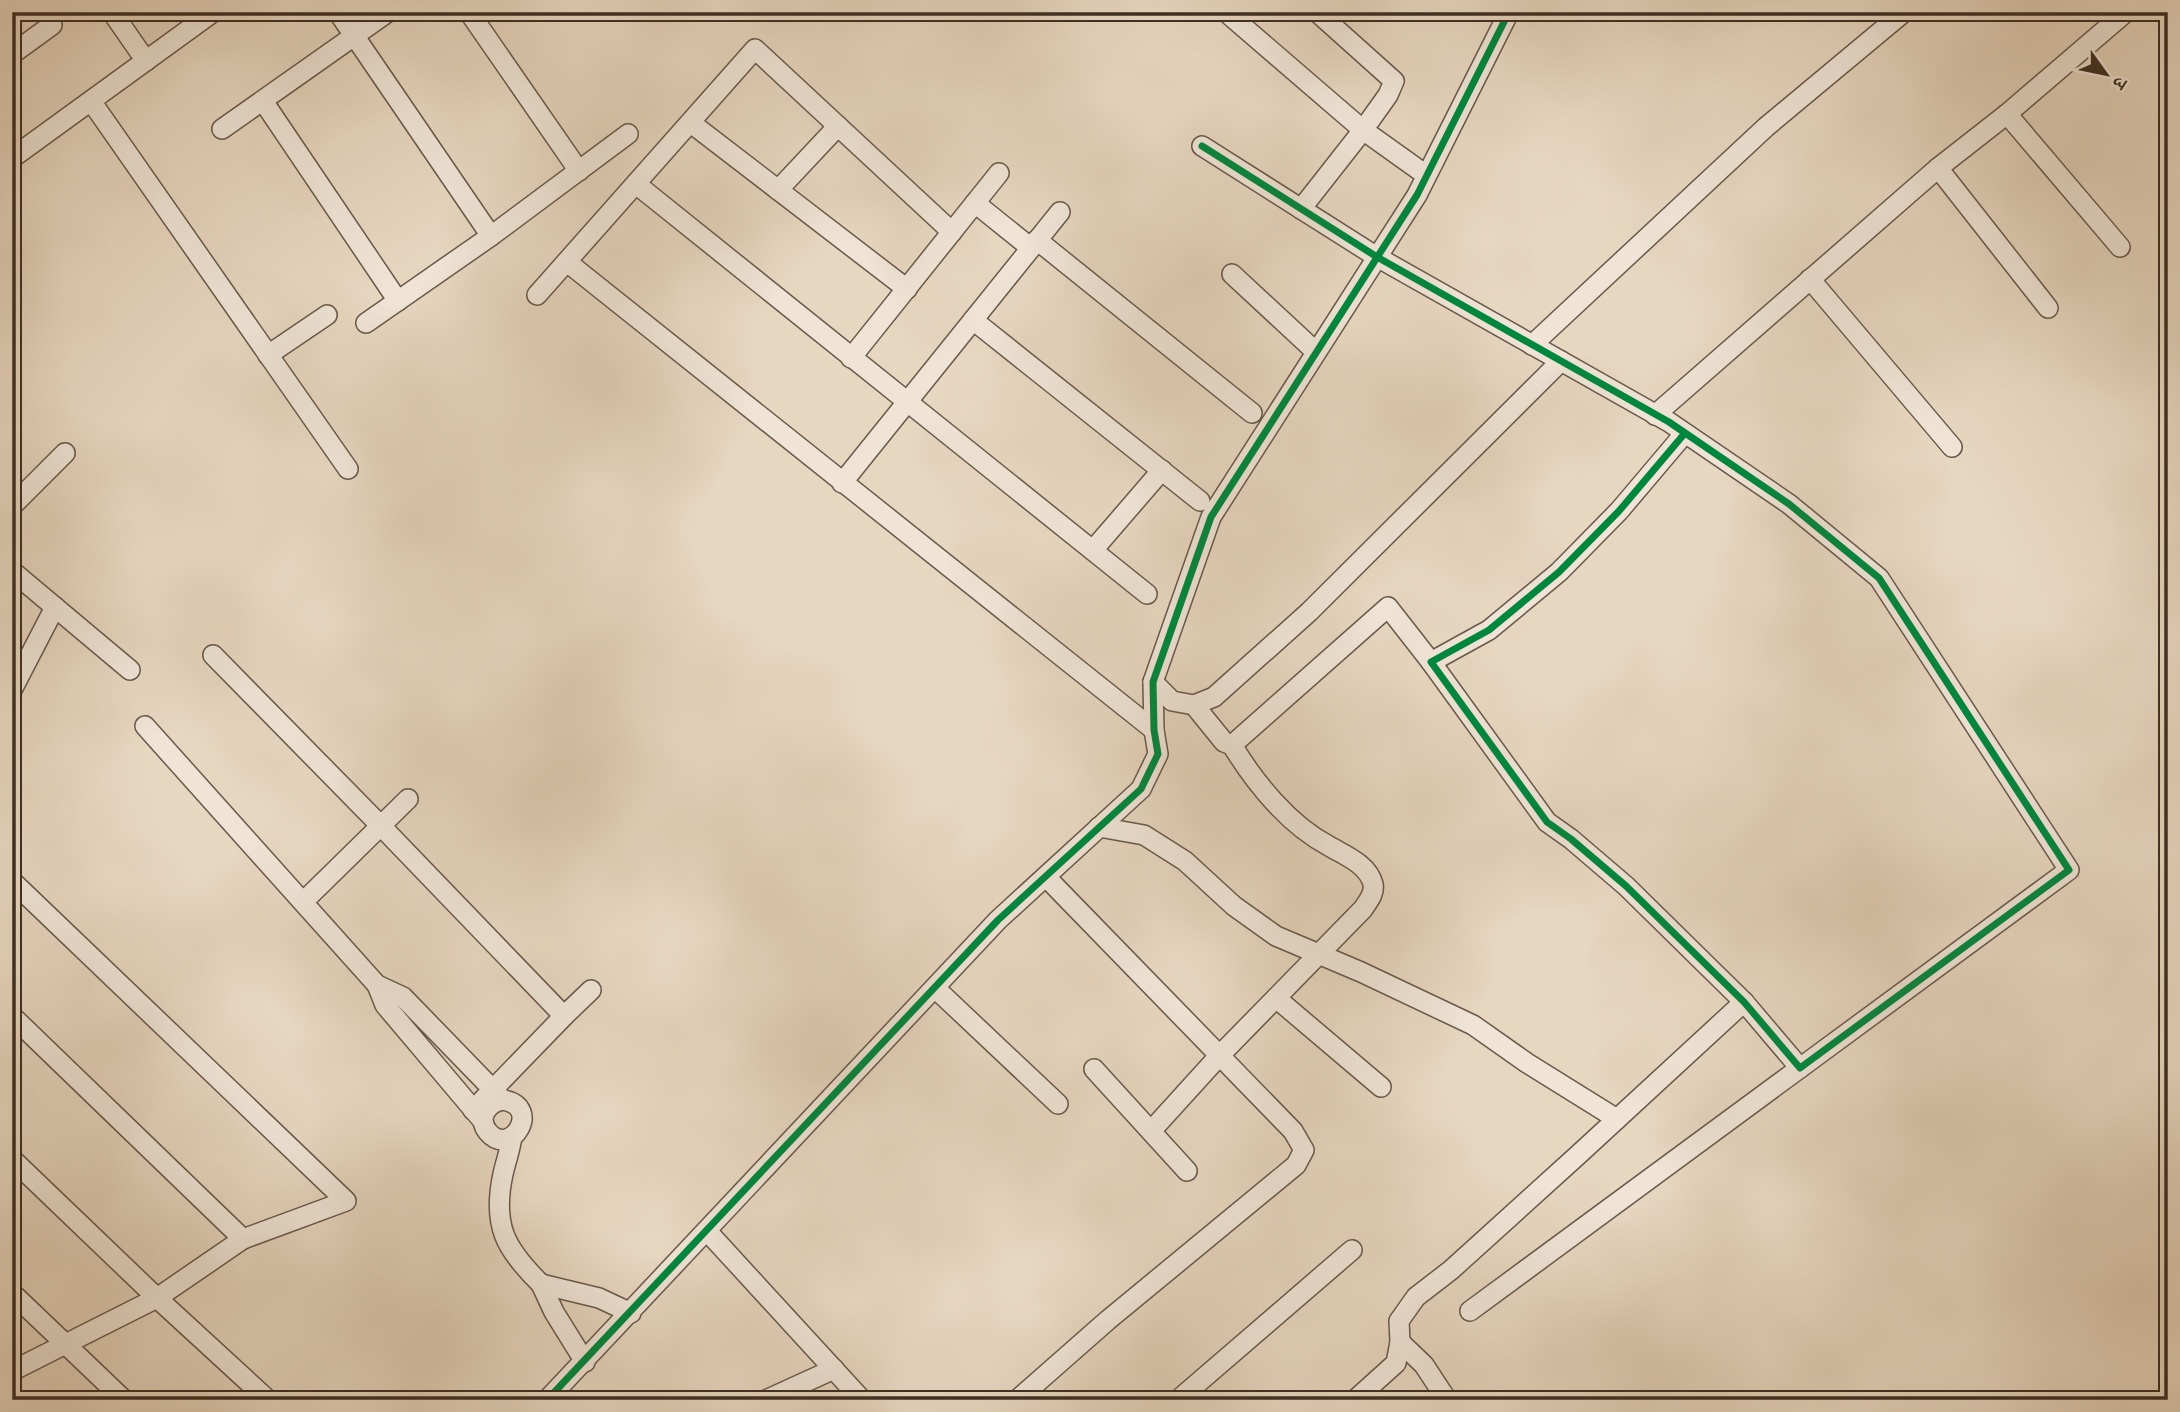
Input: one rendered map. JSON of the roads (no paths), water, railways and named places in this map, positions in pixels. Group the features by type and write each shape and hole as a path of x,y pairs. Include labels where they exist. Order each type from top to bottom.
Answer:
{"street":[{"path":"112,12 146,61"},
{"path":"12,158 213,12"},
{"path":"338,12 491,236"},
{"path":"222,129 388,12"},
{"path":"469,12 579,171"},
{"path":"1226,12 1363,130 1426,176"},
{"path":"1301,209 1363,130 1388,95 1394,80 1317,12"},
{"path":"547,1400 998,920 1141,789 1158,754 1154,730 1153,682 1211,517 1417,195 1509,12"},
{"path":"1532,345 1766,127 1904,12"},
{"path":"1655,415 1938,168 2007,114 2126,12"},
{"path":"12,54 52,25"},
{"path":"537,295 755,50 952,232"},
{"path":"91,101 348,469"},
{"path":"263,101 398,301"},
{"path":"2007,114 2120,247"},
{"path":"691,122 907,289"},
{"path":"778,190 838,126"},
{"path":"366,323 491,236 628,134"},
{"path":"1202,146 1377,257 1685,433 1789,505 1880,578 2068,870 1469,1311"},
{"path":"1938,168 2048,308"},
{"path":"851,358 999,173"},
{"path":"636,184 1147,594"},
{"path":"975,203 1034,244 1252,413"},
{"path":"842,483 1060,212"},
{"path":"567,262 1154,730"},
{"path":"1232,274 1316,352"},
{"path":"1810,279 1952,447"},
{"path":"268,355 327,315"},
{"path":"973,320 1200,501"},
{"path":"1153,682 1172,701 1194,705 1214,697 1266,652 1561,361"},
{"path":"1431,662 1489,630 1559,572 1619,511 1685,433"},
{"path":"12,506 65,453"},
{"path":"1093,550 1162,470"},
{"path":"12,570 130,670"},
{"path":"12,691 55,607"},
{"path":"1232,745 1388,607 1546,822 1571,839 1626,886 1744,1002 1800,1068"},
{"path":"213,655 564,1016"},
{"path":"1151,1131 1220,1055 1320,954 1373,894 1373,883 1360,865 1348,854 1329,847 1306,832 1273,800 1243,764 1232,745 1224,742 1194,705"},
{"path":"145,726 377,985 385,1004 478,1115 488,1133 499,1139 512,1137"},
{"path":"303,902 408,799"},
{"path":"1099,827 1144,835 1185,862 1234,906 1276,936 1474,1025 1527,1063 1617,1119"},
{"path":"1017,1400 1108,1320 1296,1165 1304,1150 1293,1131 1045,877"},
{"path":"12,881 346,1201 243,1239 157,1298 12,1371"},
{"path":"377,985 403,997 498,1095 515,1104 522,1114 521,1127 512,1137 503,1172 499,1206 503,1237 519,1263 541,1284 554,1312 585,1362"},
{"path":"935,988 1058,1104"},
{"path":"478,1115 497,1101 498,1095 564,1016 590,990"},
{"path":"1276,998 1381,1087"},
{"path":"1355,1400 1396,1363 1400,1342 1399,1321 1416,1297 1451,1270 1744,1002"},
{"path":"12,1016 243,1239"},
{"path":"1094,1069 1187,1171"},
{"path":"12,1159 268,1400"},
{"path":"707,1231 862,1400"},
{"path":"1178,1400 1352,1250"},
{"path":"541,1284 599,1298 631,1313"},
{"path":"12,1293 124,1400"},
{"path":"1400,1342 1424,1365 1447,1400"},
{"path":"766,1400 834,1369"}]}
